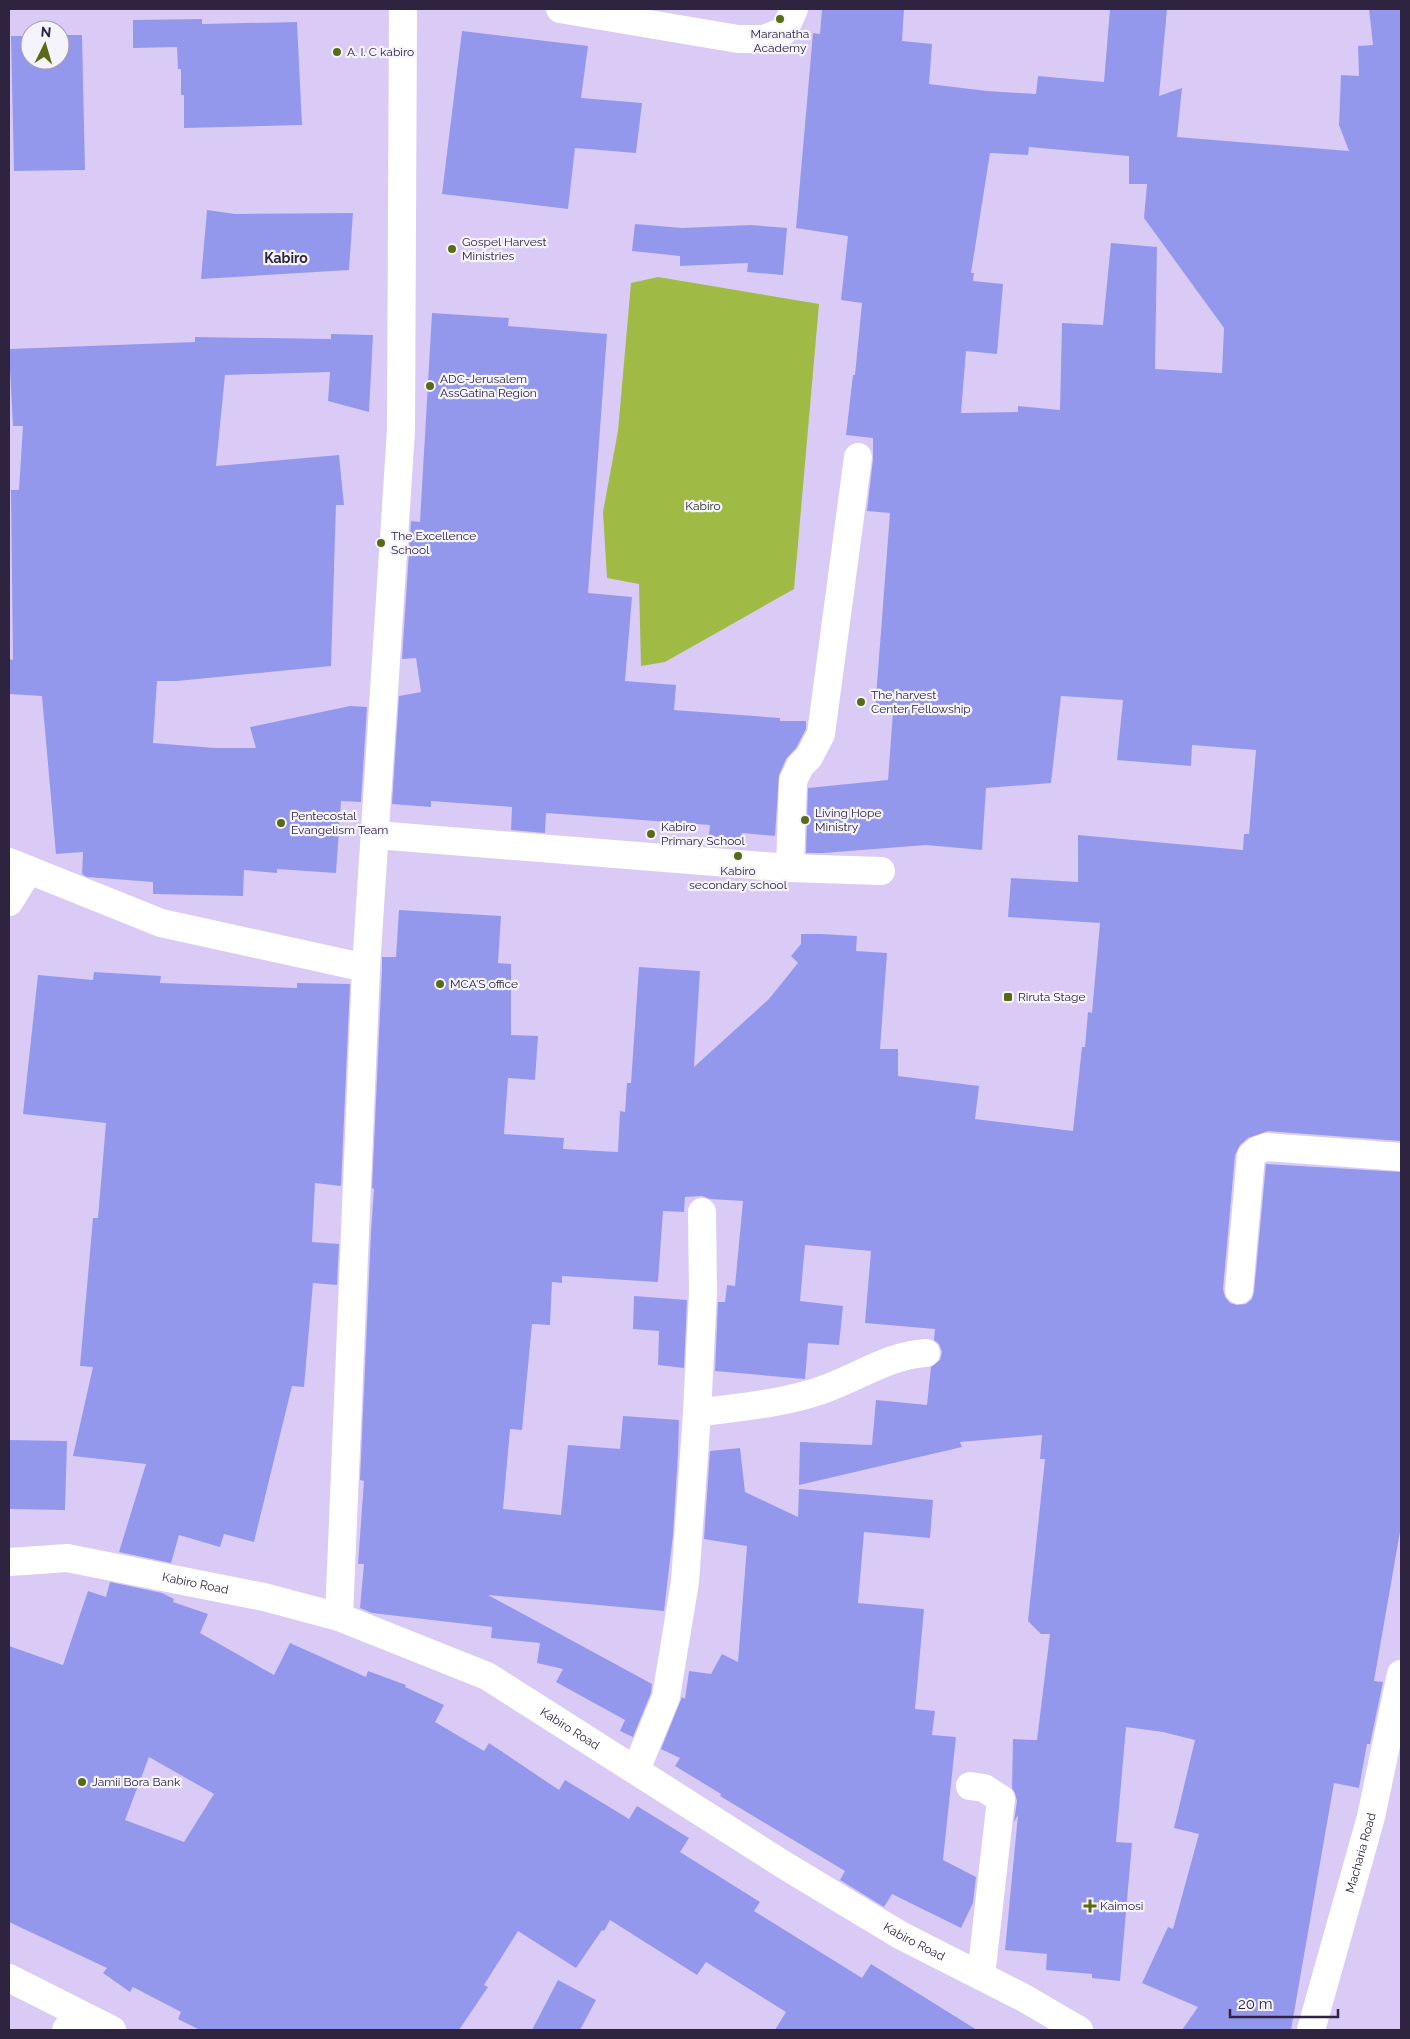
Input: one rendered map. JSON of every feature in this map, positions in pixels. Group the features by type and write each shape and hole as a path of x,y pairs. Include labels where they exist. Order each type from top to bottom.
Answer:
{"street":[{"path":"339,1618 366,968 401,430 403,9"},
{"path":"560,9 738,39 764,39 784,31 794,9"},
{"path":"790,868 793,781 800,766 809,757 821,734 858,457"},
{"path":"376,835 790,868 881,870"},
{"path":"9,902 19,866 161,923 366,968"},
{"path":"1239,1290 1251,1156 1258,1150 1267,1147 1401,1156"},
{"path":"636,1770 666,1697 685,1582 697,1413 702,1292 702,1212"},
{"path":"697,1413 792,1398 836,1384 891,1359 926,1353"},
{"name":"Kabiro Road","path":"9,1562 67,1558 264,1597 339,1618 487,1676 784,1865 900,1935 1024,1998 1079,2030"},
{"name":"Macharia Road","path":"1311,2030 1371,1817 1401,1674"},
{"path":"970,1786 984,1788 1001,1799 980,1976"},
{"path":"9,1978 72,2022 112,2030"}],"green space":[{"name":"Kabiro","path":"658,277 819,304 794,589 665,662 641,666 639,584 607,578 603,512 618,431 631,283"}],"building":[{"path":"822,9 904,9 902,41 932,44 929,84 987,91 1036,94 1038,76 1104,82 1110,9 1167,9 1159,96 1182,88 1177,137 1349,151 1339,125 1341,75 1359,76 1358,46 1373,45 1369,9 1401,9 1401,1141 1268,1131 1248,1138 1240,1145 1235,1155 1223,1289 1225,1297 1230,1303 1237,1305 1246,1304 1252,1299 1266,1164 1401,1172 1401,1526 1374,1681 1383,1682 1370,1744 1367,1744 1359,1788 1334,1783 1291,2030 1182,2030 1198,2007 1142,1983 1168,1927 1173,1929 1199,1834 1174,1828 1195,1740 1163,1732 1126,1727 1116,1842 1132,1843 1120,1981 1092,1978 1092,1974 1046,1970 1047,1954 1005,1950 1018,1815 1014,1822 1017,1801 1012,1788 1013,1739 1037,1740 1050,1634 1041,1634 1028,1621 1045,1459 1040,1459 1042,1435 960,1442 962,1447 799,1485 800,1442 872,1445 876,1400 927,1405 931,1367 940,1360 942,1352 939,1344 934,1340 935,1329 865,1323 871,1251 805,1245 800,1301 843,1306 839,1345 808,1343 805,1379 715,1371 718,1302 725,1302 727,1285 735,1286 743,1201 710,1199 702,1196 685,1197 684,1212 663,1211 658,1282 562,1276 562,1283 552,1282 550,1325 532,1324 522,1430 510,1429 503,1509 561,1515 568,1445 620,1449 623,1416 679,1420 673,1535 664,1611 488,1595 652,1684 651,1693 633,1737 620,1731 625,1720 556,1682 563,1669 537,1663 540,1643 491,1638 492,1627 372,1613 360,1608 364,1564 358,1564 364,1481 360,1480 374,1189 372,1188 382,957 396,957 399,910 501,916 498,963 511,964 511,1035 538,1036 535,1080 508,1078 504,1134 564,1138 563,1149 618,1152 620,1111 625,1112 627,1083 631,1083 639,967 700,971 694,1067 769,999 798,963 791,956 801,944 801,934 857,936 856,951 887,953 880,1049 898,1049 898,1076 979,1086 975,1119 1073,1131 1082,1047 1085,1047 1088,1012 1092,1013 1100,923 1008,917 1011,878 1078,882 1078,835 1243,850 1244,834 1249,834 1256,750 1192,745 1191,766 1117,760 1123,700 1061,696 1051,783 986,788 982,850 926,845 806,853 808,788 888,780 893,712 875,710 890,513 867,511 873,459 873,438 846,435 853,375 855,375 862,303 841,300 848,236 796,228 813,33 820,34","holes":["1029,147 1129,156 1129,184 1147,184 1144,218 1224,328 1222,373 1155,369 1157,247 1111,243 1103,325 1062,323 1060,410 1018,406 1018,412 961,413 966,351 997,354 1003,284 973,281 974,273 971,273 990,153 1028,155"]},
{"path":"202,19 202,24 297,22 302,125 184,128 184,95 181,95 181,69 178,69 177,47 133,48 133,20"},
{"path":"462,31 588,46 581,98 642,103 636,153 575,148 568,209 442,194"},
{"path":"70,35 82,35 85,170 14,171 11,36 20,36 20,70 70,70"},
{"path":"207,210 235,214 353,213 349,270 201,279"},
{"path":"635,224 682,228 751,225 787,228 783,275 747,272 748,263 680,266 680,256 632,251"},
{"path":"432,313 509,318 508,326 607,334 588,593 632,597 625,681 676,685 674,710 780,718 780,721 806,721 806,729 796,748 786,759 779,775 775,836 742,833 741,845 708,842 710,825 546,813 545,833 511,830 512,807 431,801 431,807 392,804 399,696 421,692 416,658 402,659 411,521 420,522"},
{"path":"331,334 373,335 369,412 328,401 330,372 225,375 216,466 339,455 344,505 336,505 331,666 177,681 157,681 153,743 215,748 256,748 250,727 350,706 367,707 361,802 341,801 336,873 277,869 277,873 244,870 243,896 153,894 153,882 87,877 82,874 83,852 56,854 42,696 9,694 9,659 13,660 11,490 19,490 23,426 13,426 9,349 195,342 195,337 331,339"},
{"path":"94,972 161,976 160,983 297,988 297,983 350,984 341,1186 315,1183 312,1242 339,1244 337,1285 313,1283 304,1387 292,1386 254,1542 224,1534 220,1547 179,1535 171,1563 119,1552 146,1464 73,1456 93,1367 80,1366 93,1218 98,1218 106,1123 23,1114 38,975 93,980"},
{"path":"634,1296 687,1300 684,1368 658,1365 659,1331 633,1329"},
{"path":"9,1440 67,1441 65,1510 9,1509"},
{"path":"740,1448 745,1492 798,1517 799,1489 933,1500 930,1538 864,1532 858,1603 924,1609 915,1709 935,1711 932,1735 956,1737 943,1860 976,1877 973,1903 961,1928 892,1894 884,1907 840,1880 845,1871 720,1796 721,1794 675,1766 680,1758 661,1749 682,1697 685,1699 689,1671 711,1674 722,1654 738,1662 747,1546 704,1539 710,1451"},
{"path":"110,1582 162,1593 174,1599 173,1602 208,1614 200,1633 274,1675 290,1643 366,1677 368,1671 406,1685 405,1687 444,1705 435,1722 484,1751 489,1743 559,1790 565,1780 629,1819 637,1806 689,1838 680,1852 760,1902 754,1911 862,1978 871,1964 977,2030 775,2030 786,2012 706,1962 697,1975 610,1920 576,1968 518,1931 484,1985 488,1987 459,2030 200,2030 178,2019 181,2012 133,1987 130,1992 103,1973 107,1968 9,1922 9,1646 63,1665 88,1591 106,1597","holes":["149,1757 214,1794 184,1842 125,1820"]},
{"path":"558,1980 596,2000 580,2030 532,2030"}],"place":[{"name":"Maranatha Academy","path":"780,19"},
{"name":"A. I. C kabiro","path":"337,52"},
{"name":"Gospel Harvest Ministries","path":"452,249"},
{"name":"ADC-Jerusalem AssGatina Region","path":"430,386"},
{"name":"The Excellence School","path":"381,543"},
{"name":"The harvest Center Fellowship","path":"861,702"},
{"name":"Living Hope Ministry","path":"805,820"},
{"name":"Pentecostal Evangelism Team","path":"281,823"},
{"name":"Kabiro Primary School","path":"651,834"},
{"name":"Kabiro secondary school","path":"738,856"},
{"name":"MCA'S office","path":"440,984"},
{"name":"Riruta Stage","path":"1008,997"},
{"name":"Jamii Bora Bank","path":"82,1782"},
{"name":"Kaimosi","path":"1090,1906"}],"district":[{"name":"Kabiro","path":"286,258"}]}
